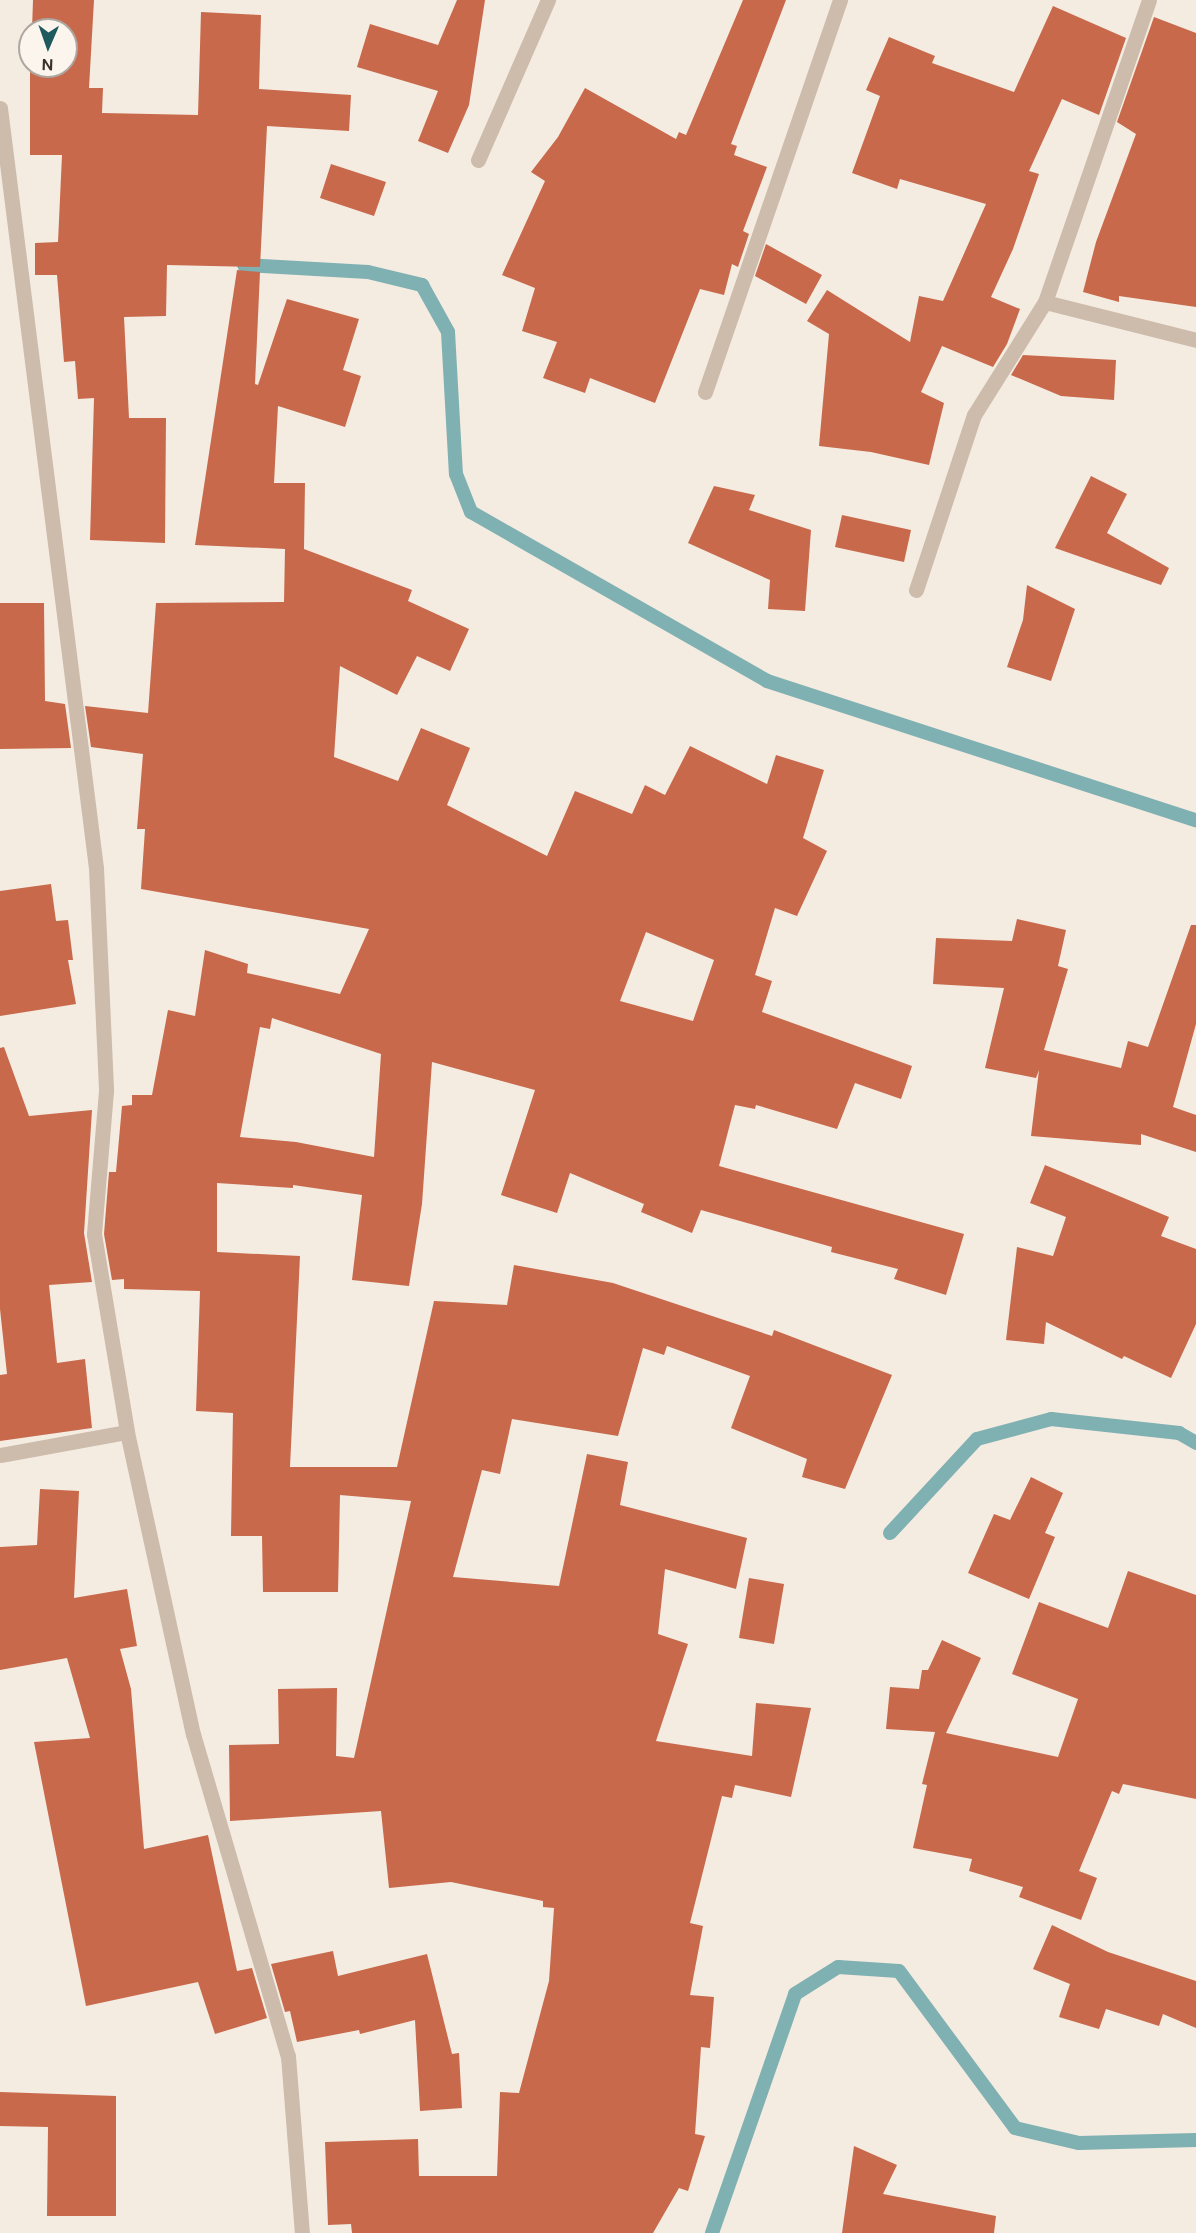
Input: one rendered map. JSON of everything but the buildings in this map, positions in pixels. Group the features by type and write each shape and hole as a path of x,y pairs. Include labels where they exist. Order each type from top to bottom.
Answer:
{"street":[{"path":"478,160 548,0"},
{"path":"705,392 840,0"},
{"path":"916,590 974,415 1045,302 1149,0"},
{"path":"0,108 96,868 106,1091 94,1234 128,1432 193,1734 288,2056 302,2233"},
{"path":"1045,302 1196,340"},
{"path":"0,1455 128,1432"}],"waterway":[{"path":"244,265 368,272 422,285 448,332 456,474 471,512 767,681 1196,820"},
{"path":"890,1533 977,1439 1051,1419 1179,1433 1196,1443"},
{"path":"712,2233 795,1994 838,1967 899,1971 1015,2128 1079,2143 1196,2140"}]}
